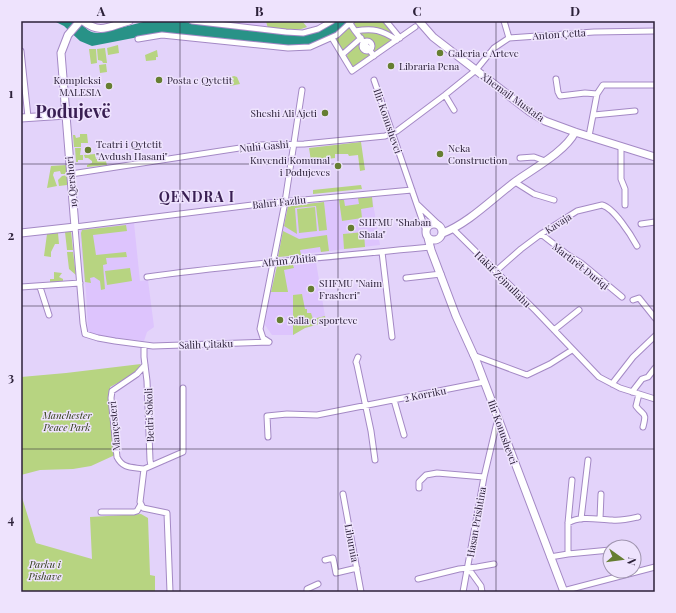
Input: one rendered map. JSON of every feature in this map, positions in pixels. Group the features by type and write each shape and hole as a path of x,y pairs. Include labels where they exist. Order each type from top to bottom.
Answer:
{"main road":[{"path":"80,22 100,29 129,21"},
{"name":"Xhemajl Mustafa","path":"419,21 432,37 530,112 545,121 655,157"},
{"name":"19 Qershori","path":"75,227 61,53 64,42 70,32 80,22"},
{"path":"24,118 66,114"},
{"path":"443,233 439,225 432,224 428,226 427,234 431,247 443,233 453,228 564,147 575,132"},
{"path":"21,233 75,227"},
{"path":"427,234 433,240 438,240"},
{"name":"Ilir Konushevci","path":"431,247 456,316 474,355 498,416 563,591"}],"street":[{"path":"192,21 303,33 318,29 332,21"},
{"path":"386,21 398,39"},
{"path":"476,70 494,48 509,38 504,21"},
{"path":"138,39 162,35 288,48 310,48 332,38 350,22 374,56"},
{"path":"332,38 352,71 415,28"},
{"path":"355,31 376,29 398,39"},
{"name":"Anton Çetta","path":"509,38 579,33 655,31"},
{"path":"342,54 362,40"},
{"path":"346,60 349,48"},
{"path":"21,50 24,118"},
{"name":"Nuhi Gashi","path":"71,174 259,145 348,140 393,134 476,70"},
{"path":"556,79 560,96 585,93 597,94"},
{"name":"Ilir Konushevci","path":"374,80 427,234"},
{"path":"589,136 597,94 603,85 655,85"},
{"path":"274,262 285,202 302,90"},
{"path":"445,95 454,110"},
{"path":"594,115 635,111"},
{"path":"621,146 621,179 625,189 625,205"},
{"path":"520,158 534,157 545,161"},
{"path":"515,182 534,194 554,200"},
{"name":"Bahri Fazliu","path":"75,227 285,202 412,190"},
{"path":"416,203 439,225"},
{"name":"Kavaja","path":"496,271 541,234 577,211 602,205 606,206 614,214 637,246"},
{"path":"641,224 655,222"},
{"name":"19 Qershori","path":"75,227 85,334"},
{"name":"Hakif Zejnullahu","path":"453,228 594,372 612,384 655,399"},
{"name":"Martirët Duriqi","path":"541,234 581,263 622,297"},
{"name":"Afrim Zhitia","path":"148,277 320,256 431,247"},
{"path":"382,252 392,337"},
{"name":"Salih Çitaku","path":"85,334 109,340 144,344 172,345 269,342 263,338 260,329 274,262"},
{"path":"406,278 441,274"},
{"path":"21,287 40,287 80,283"},
{"path":"40,287 49,315"},
{"path":"633,300 639,298 655,318"},
{"path":"554,330 579,310"},
{"path":"612,384 633,357 655,336"},
{"path":"144,344 145,365"},
{"path":"474,355 527,375 550,364 572,350"},
{"path":"358,357 356,362 371,431 375,460"},
{"name":"Bedri Sokoli","path":"145,365 148,381 151,466"},
{"name":"Mançesteri","path":"144,469 124,466 120,463 117,457 111,398 112,391 137,374 145,365"},
{"path":"632,392 642,378 648,376 655,368"},
{"name":"2 Korriku","path":"268,437 267,416 287,414 316,415 484,382"},
{"path":"101,512 138,511 141,504 144,469 183,452 183,388"},
{"path":"639,394 636,406 645,414 646,418 643,427"},
{"path":"394,400 404,435"},
{"name":"Hasan Prishtina","path":"463,592 484,477 498,416"},
{"path":"581,519 588,460"},
{"name":"Hasan Prishtina","path":"419,488 419,482 426,475 437,473 484,477"},
{"path":"568,554 568,523 572,480"},
{"name":"Liburnia","path":"343,494 361,592"},
{"path":"600,519 601,494"},
{"path":"141,504 143,508 167,513 170,592"},
{"path":"568,523 573,520 581,519 614,521 638,518"},
{"path":"550,557 602,551"},
{"path":"324,560 333,558 336,573 357,568"},
{"name":"Hasan Prishtina","path":"418,579 459,569 494,564"},
{"path":"563,591 655,567"},
{"path":"468,568 481,586 482,592"},
{"path":"307,592 307,589 318,584"}],"shaded area":[{"path":"54,21 75,21 89,31 95,33 143,22 175,21 304,35 334,21 349,21 338,32 307,46 296,47 159,33 92,46 80,41 64,26"},
{"path":"204,21 266,21 268,29"},
{"path":"372,197 380,245 278,257 288,206"},
{"path":"134,223 140,281 148,280 154,327 147,332 144,341 119,338 98,338 88,331 86,292 79,229"},
{"path":"316,262 326,322 305,328 293,335 272,335 265,325 270,294 277,266"}],"green space":[{"path":"266,21 302,21 307,27 288,31 268,29"},
{"path":"352,21 386,21 400,38 352,71 346,60 349,49 342,53 332,38","holes":["369,42 372,45 370,50 367,51 362,45"]},
{"path":"118,45 119,53 108,55 107,48"},
{"path":"105,48 107,63 103,63 102,61 98,60 97,49"},
{"path":"89,49 96,49 97,63 91,64"},
{"path":"157,50 158,57 156,57 156,60 146,61 145,55"},
{"path":"106,64 107,72 100,73 99,65"},
{"path":"231,77 237,77 240,84 230,86"},
{"path":"80,134 87,134 88,143 81,143 81,147 74,147 73,135 75,135 76,138 80,137"},
{"path":"361,142 365,170 360,171 358,155 349,156 348,154 335,154 335,158 311,161 309,148"},
{"path":"75,148 81,148 80,155 83,155 83,160 78,160 78,162 76,162"},
{"path":"95,154 96,159 105,158 107,165 87,167 87,165 92,163 92,161 85,158 84,155"},
{"path":"66,165 66,174 61,174 60,171 54,172 53,175 57,186 47,188 51,166"},
{"path":"67,175 67,185 59,186 58,180 62,176"},
{"path":"361,185 362,189 313,194 313,190"},
{"path":"372,197 373,207 361,209 362,218 342,221 339,200 344,200 345,206 359,204 358,198"},
{"path":"324,202 327,230 319,231 316,206 295,208 297,234 284,226 288,206"},
{"path":"315,207 317,231 299,233 297,209"},
{"path":"126,225 127,231 93,235 96,255 126,252 127,257 106,258 107,264 103,265 105,289 101,290 100,281 94,277 90,278 91,283 85,282 82,230"},
{"path":"71,231 73,250 67,250 65,232"},
{"path":"283,231 299,239 327,235 329,251 321,252 320,247 300,250 301,255 278,257"},
{"path":"364,232 365,247 344,249 343,234"},
{"path":"58,233 59,244 55,244 51,252 51,257 44,256 47,234"},
{"path":"67,252 73,252 76,275 69,269"},
{"path":"293,265 294,268 284,270 288,292 271,292 277,266"},
{"path":"130,268 132,281 107,285 105,271"},
{"path":"54,272 62,273 59,277 63,279 63,282 50,282 50,279 54,279"},
{"path":"302,294 307,313 311,313 313,319 325,316 326,322 305,328 293,335 293,295"},
{"name":"Manchester Peace Park","path":"141,364 133,375 110,387 115,455 91,466 73,469 40,470 21,475 21,377"},
{"name":"Parku i Pishave","path":"21,494 36,543 92,559 90,517 141,514 148,518 150,575 155,576 155,592 21,592"}],"place":[{"name":"Galeria e Arteve","path":"440,53"},
{"name":"Libraria Pena","path":"391,66"},
{"name":"Posta e Qytetit","path":"159,80"},
{"name":"Kompleksi MALESIA","path":"109,86"},
{"name":"Sheshi Ali Ajeti","path":"325,113"},
{"name":"Teatri i Qytetit \"Avdush Hasani\"","path":"88,150"},
{"name":"Neka Construction","path":"440,154"},
{"name":"Kuvendi Komunal i Podujeves","path":"338,166"},
{"name":"SHFMU \"Shaban Shala\"","path":"351,228"},
{"name":"SHFMU \"Naim Frasheri\"","path":"311,289"},
{"name":"Salla e sporteve","path":"280,320"}],"district":[{"name":"Podujevë","path":"73,111"},
{"name":"QENDRA I","path":"197,196"}]}
